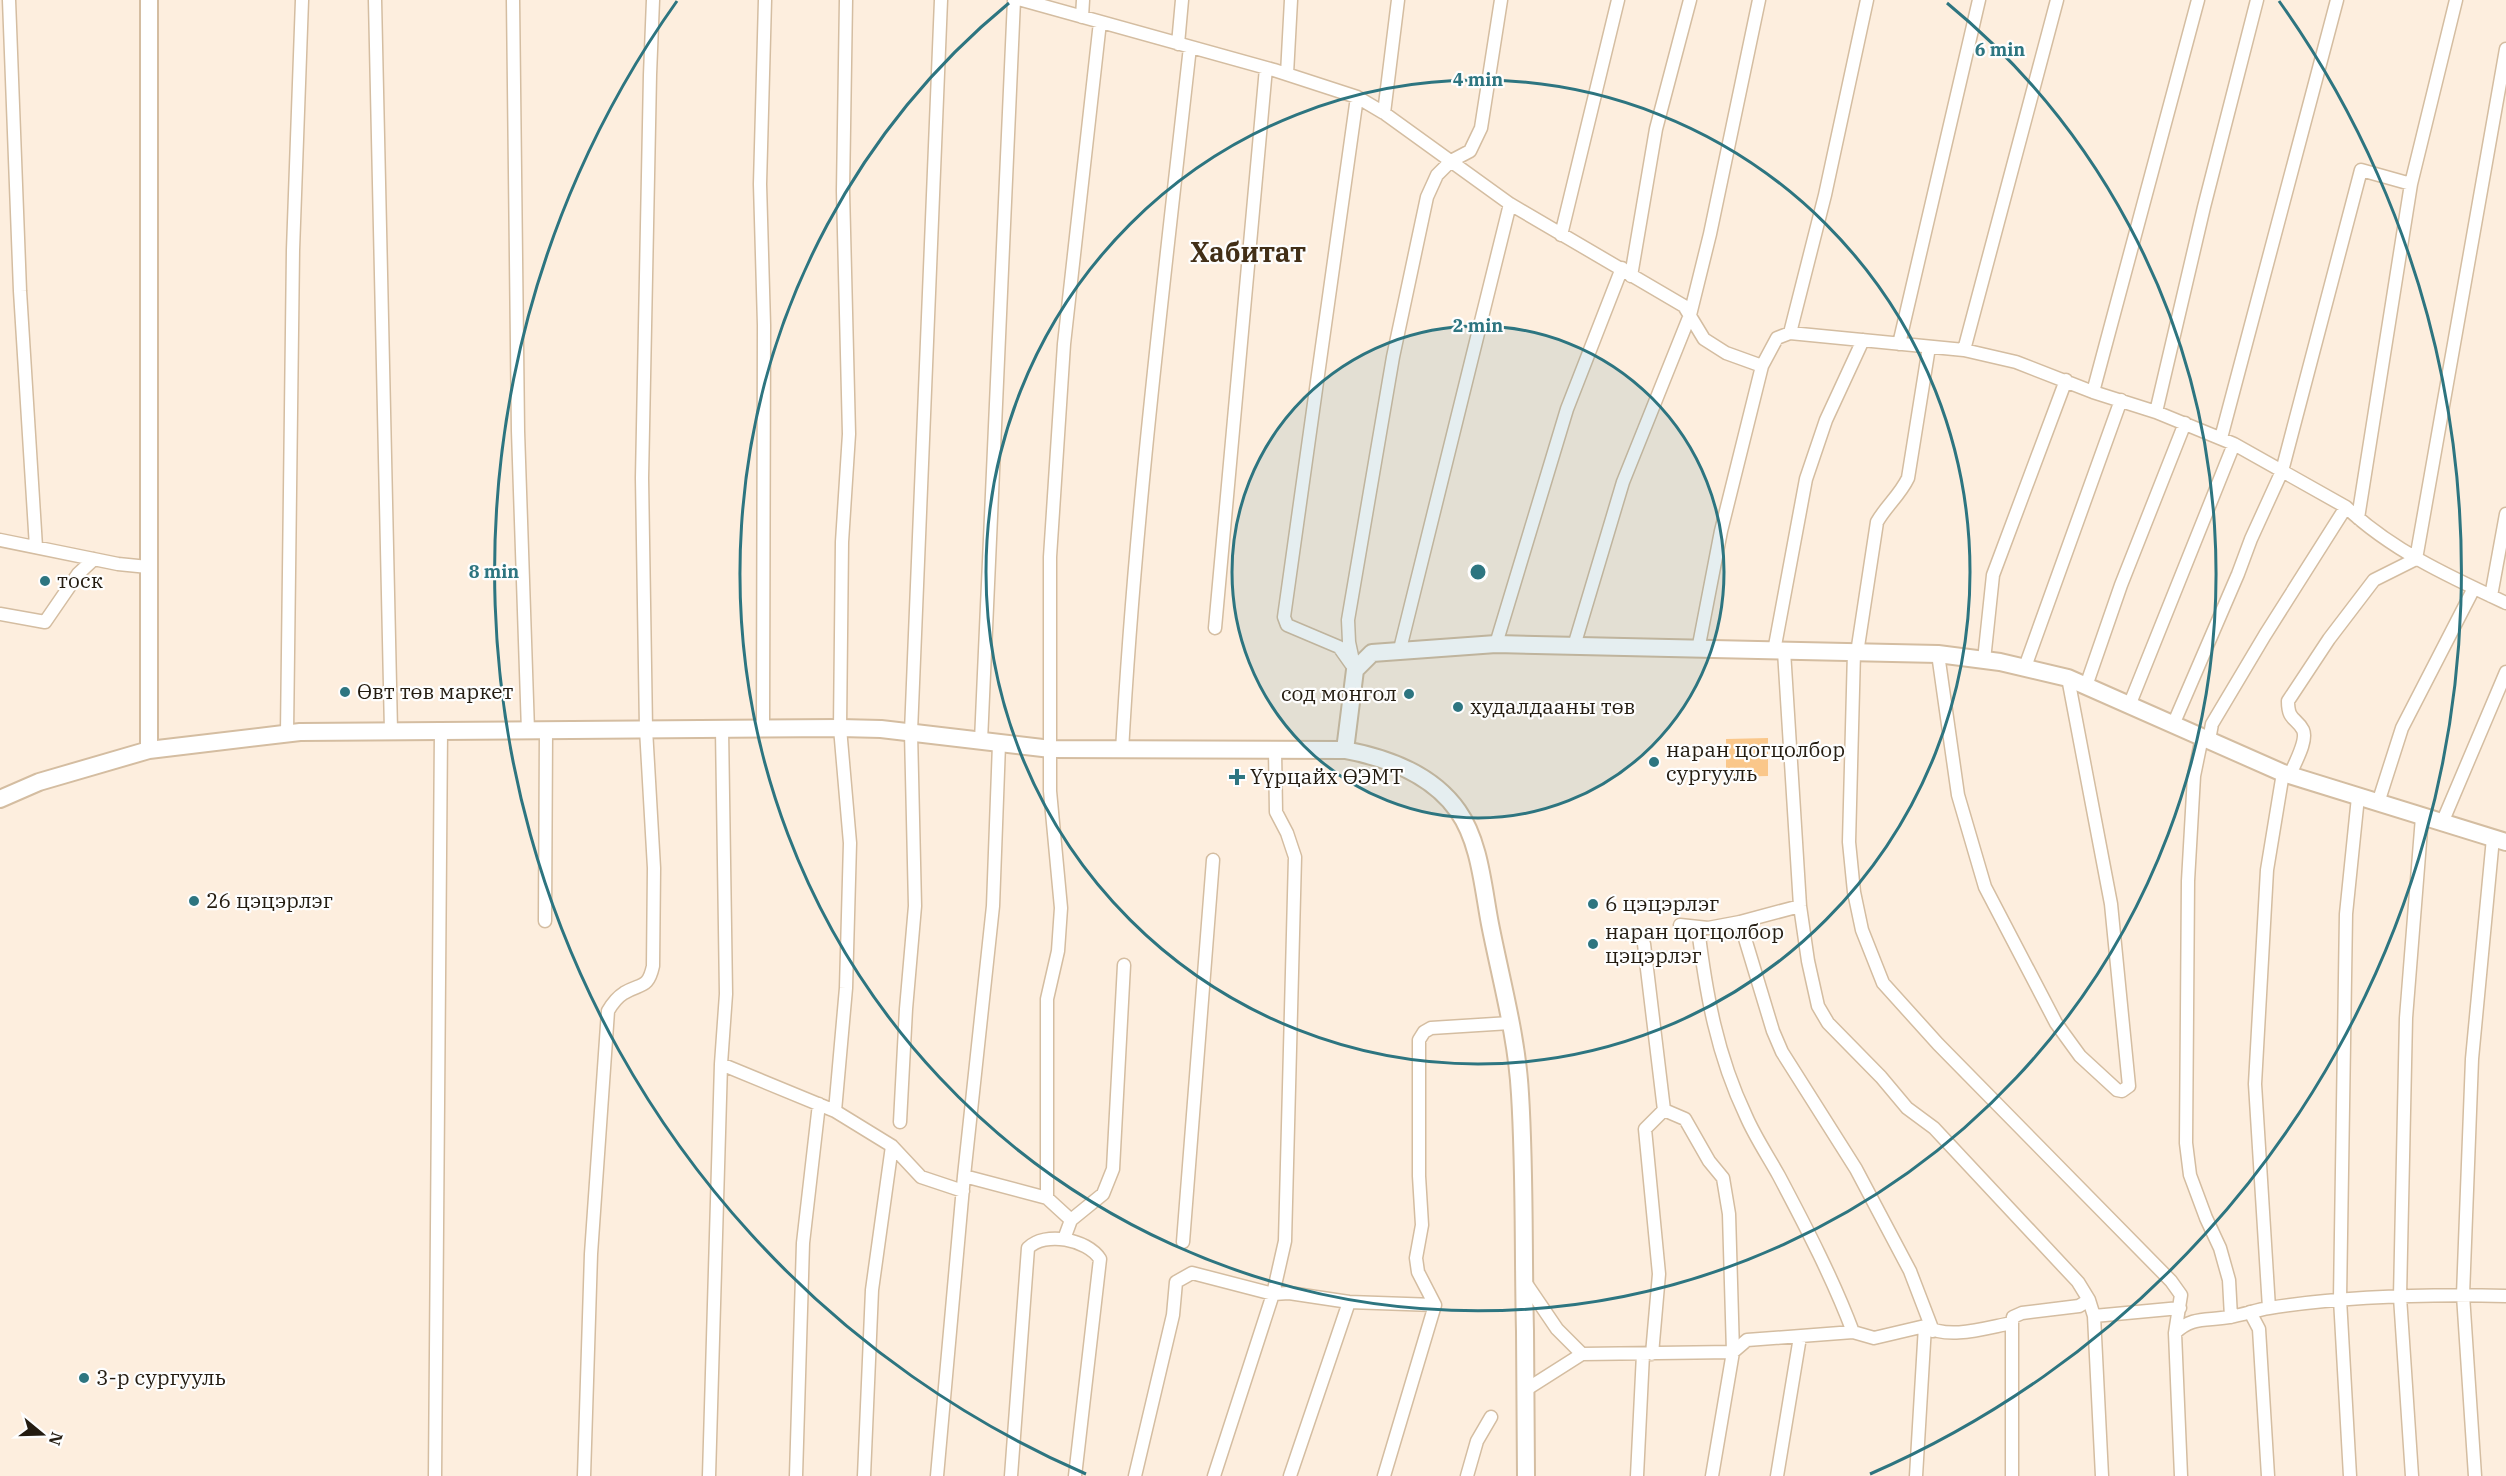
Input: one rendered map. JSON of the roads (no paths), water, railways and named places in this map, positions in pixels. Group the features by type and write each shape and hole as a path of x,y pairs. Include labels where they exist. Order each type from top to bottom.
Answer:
{"main road":[{"path":"148,0 149,750"},
{"path":"1345,750 1355,670 1372,653 1400,649 1496,644 1938,654 2025,667 2068,678 2287,774 2499,840"},
{"path":"0,799 39,782 149,750 287,733 840,728 911,732 1051,749 1345,750 1395,764 1426,779 1443,794 1459,812 1467,830 1477,861 1510,1023 1520,1092 1527,1389 1526,1476"}],"street":[{"path":"9,0 20,280 36,547"},
{"path":"287,733 292,250 302,0"},
{"path":"375,0 391,731"},
{"path":"513,0 518,431 528,731"},
{"path":"584,1476 591,1254 608,1011 615,1000 643,986 650,978 653,966 654,868 646,729 642,478 653,0"},
{"path":"763,728 764,325 760,184 765,0"},
{"path":"835,1111 846,988 850,843 840,728 842,542 849,434 843,191 846,0"},
{"path":"900,1122 906,1009 915,906 911,732 941,0"},
{"path":"981,741 1014,0"},
{"path":"1022,0 1287,74 1357,98 1384,113 1510,204 1684,306 1704,339 1726,354 1762,366"},
{"path":"1082,17 1083,0"},
{"path":"1122,751 1126,679 1184,45 1182,0"},
{"path":"1287,74 1291,0"},
{"path":"1384,113 1398,0"},
{"path":"1355,670 1349,642 1348,620 1393,357 1426,197 1437,174 1451,161 1470,151 1481,128 1501,0"},
{"path":"1561,235 1618,0"},
{"path":"1496,644 1567,409 1626,272 1656,129 1690,0"},
{"path":"1574,646 1623,482 1690,315 1710,234 1759,0"},
{"path":"1790,333 1825,195 1867,0"},
{"path":"1899,344 1979,0"},
{"path":"1964,350 2057,0"},
{"path":"2093,392 2198,0"},
{"path":"2156,412 2204,207 2257,0"},
{"path":"2221,438 2337,0"},
{"path":"2358,518 2411,184 2456,0"},
{"path":"1047,1198 1047,999 1058,951 1061,908 1050,791 1050,557 1064,344 1100,22"},
{"path":"2416,559 2506,49"},
{"path":"1215,628 1266,68"},
{"path":"1355,670 1339,647 1287,625 1284,617 1357,98"},
{"path":"2173,725 2282,471 2361,170 2411,184"},
{"path":"1400,649 1510,204"},
{"path":"1698,650 1721,531 1762,366 1777,338 1790,333 1964,350 2016,363 2093,392 2156,412 2234,444 2346,507 2416,559 2506,603"},
{"path":"1863,340 1826,420 1806,480 1779,651 1800,906 1808,961 1818,1006 1828,1023 1881,1077 1907,1108 1935,1128 1975,1170 2078,1282 2089,1300 2094,1316 2102,1476"},
{"path":"1929,347 1908,478 1901,494 1884,510 1877,522 1856,652 1849,842 1854,892 1863,930 1883,983 1938,1044 2172,1281 2181,1295 2175,1333 2181,1476"},
{"path":"1983,660 1993,575 2066,380"},
{"path":"2025,667 2121,400"},
{"path":"2086,686 2121,585 2185,423"},
{"path":"2129,706 2234,444"},
{"path":"2231,1317 2229,1280 2220,1248 2190,1175 2186,1143 2188,881 2194,776 2212,724 2346,507"},
{"path":"2491,596 2506,514"},
{"path":"0,540 118,564 148,567"},
{"path":"0,614 45,622 78,574 94,559"},
{"path":"2269,1308 2254,1084 2266,870 2287,774 2305,737 2302,728 2288,711 2288,701 2329,639 2374,580 2416,559"},
{"path":"2378,803 2403,728 2474,588"},
{"path":"1938,654 1959,795 1985,887 2056,1023 2080,1056 2117,1090 2122,1090 2129,1086 2111,904 2068,678"},
{"path":"2442,823 2506,672"},
{"path":"709,1476 721,1064 726,994 722,729"},
{"path":"435,1476 441,730"},
{"path":"545,921 546,731"},
{"path":"937,1476 964,1176 993,906 999,744"},
{"path":"1214,1476 1273,1294 1285,1241 1295,857 1287,833 1276,812 1275,750"},
{"path":"2350,1476 2340,1299 2346,914 2358,796"},
{"path":"2412,1476 2400,1297 2406,1018 2422,817"},
{"path":"2475,1476 2463,1295 2472,1059 2499,840"},
{"path":"1183,1242 1213,860"},
{"path":"1680,925 1708,928 1800,906"},
{"path":"1740,922 1773,1031 1782,1052 1856,1169 1910,1271 1929,1328 1916,1476"},
{"path":"1698,928 1707,997 1719,1047 1746,1117 1803,1224 1842,1303 1853,1332"},
{"path":"1644,944 1664,1110"},
{"path":"1064,1239 1071,1220 1103,1194 1113,1169 1124,965"},
{"path":"1384,1476 1434,1305 1418,1272 1416,1258 1422,1225 1419,1176 1419,1040 1424,1032 1431,1028 1510,1023"},
{"path":"721,1064 835,1111 892,1146 921,1177 963,1191"},
{"path":"796,1476 803,1243 819,1104"},
{"path":"1664,1110 1685,1119 1709,1161 1723,1178 1729,1214 1733,1352 1712,1476"},
{"path":"1636,1476 1647,1354 1659,1274 1645,1129 1664,1110"},
{"path":"864,1476 872,1290 892,1146"},
{"path":"964,1176 1047,1198 1071,1220"},
{"path":"1011,1476 1028,1248 1039,1240 1064,1239 1091,1250 1100,1259 1075,1476"},
{"path":"1135,1476 1173,1315 1176,1282 1192,1274 1273,1294 1289,1293 1349,1302 1434,1305"},
{"path":"1525,1282 1557,1329 1582,1354"},
{"path":"2175,1333 2184,1323 2192,1321 2340,1299 2506,1296"},
{"path":"2012,1476 2013,1317 2022,1313 2079,1306 2089,1300"},
{"path":"1290,1476 1349,1302"},
{"path":"2094,1316 2180,1308"},
{"path":"2250,1312 2259,1329 2268,1476"},
{"path":"1527,1389 1582,1354 1733,1352 1748,1340 1853,1332 1874,1338 1929,1328 1967,1331 2012,1323"},
{"path":"1777,1476 1800,1337"},
{"path":"1467,1476 1477,1441 1491,1417"}],"place":[{"name":"тоск","path":"45,581"},
{"name":"Өвт төв маркет","path":"345,692"},
{"name":"сод монгол","path":"1409,694"},
{"name":"худалдааны төв","path":"1458,707"},
{"name":"наран цогцолбор сургууль","path":"1654,762"},
{"name":"Үүрцайх ӨЭМТ","path":"1237,777"},
{"name":"26 цэцэрлэг","path":"194,901"},
{"name":"6 цэцэрлэг","path":"1593,904"},
{"name":"наран цогцолбор цэцэрлэг","path":"1593,944"},
{"name":"3-р сургууль","path":"84,1378"}],"district":[{"name":"Хабитат","path":"1248,253"}]}
